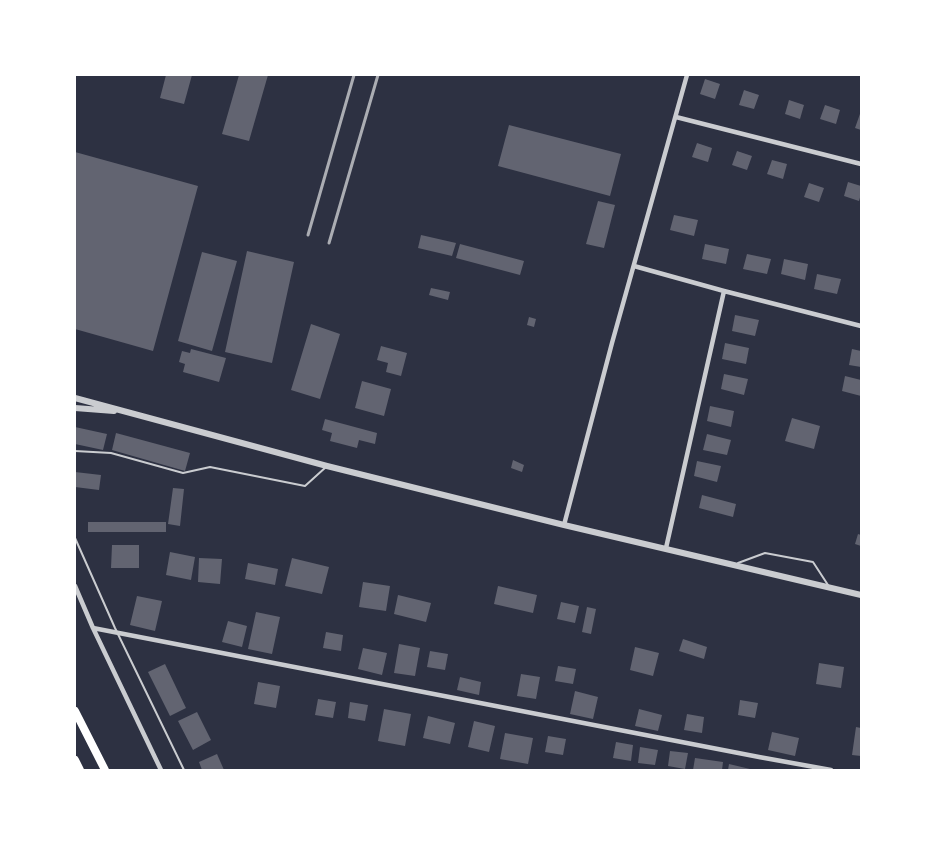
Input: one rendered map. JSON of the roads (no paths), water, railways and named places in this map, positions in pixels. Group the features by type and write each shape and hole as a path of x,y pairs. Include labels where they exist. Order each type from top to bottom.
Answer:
{"highway":[{"path":"75,711 105,770"}],"street":[{"path":"564,525 687,75"},
{"path":"676,117 861,164"},
{"path":"634,266 861,326"},
{"path":"666,548 724,291"},
{"path":"75,398 327,466 861,595"},
{"path":"75,408 129,412"},
{"path":"75,586 161,770"},
{"path":"93,628 831,770"}],"lane":[{"path":"75,451 111,453 183,472 210,466 305,486 327,466"},
{"path":"75,538 184,770"},
{"path":"735,565 765,553 813,562 830,588"}],"railway":[{"path":"308,235 354,75"},
{"path":"329,243 378,75"}]}
